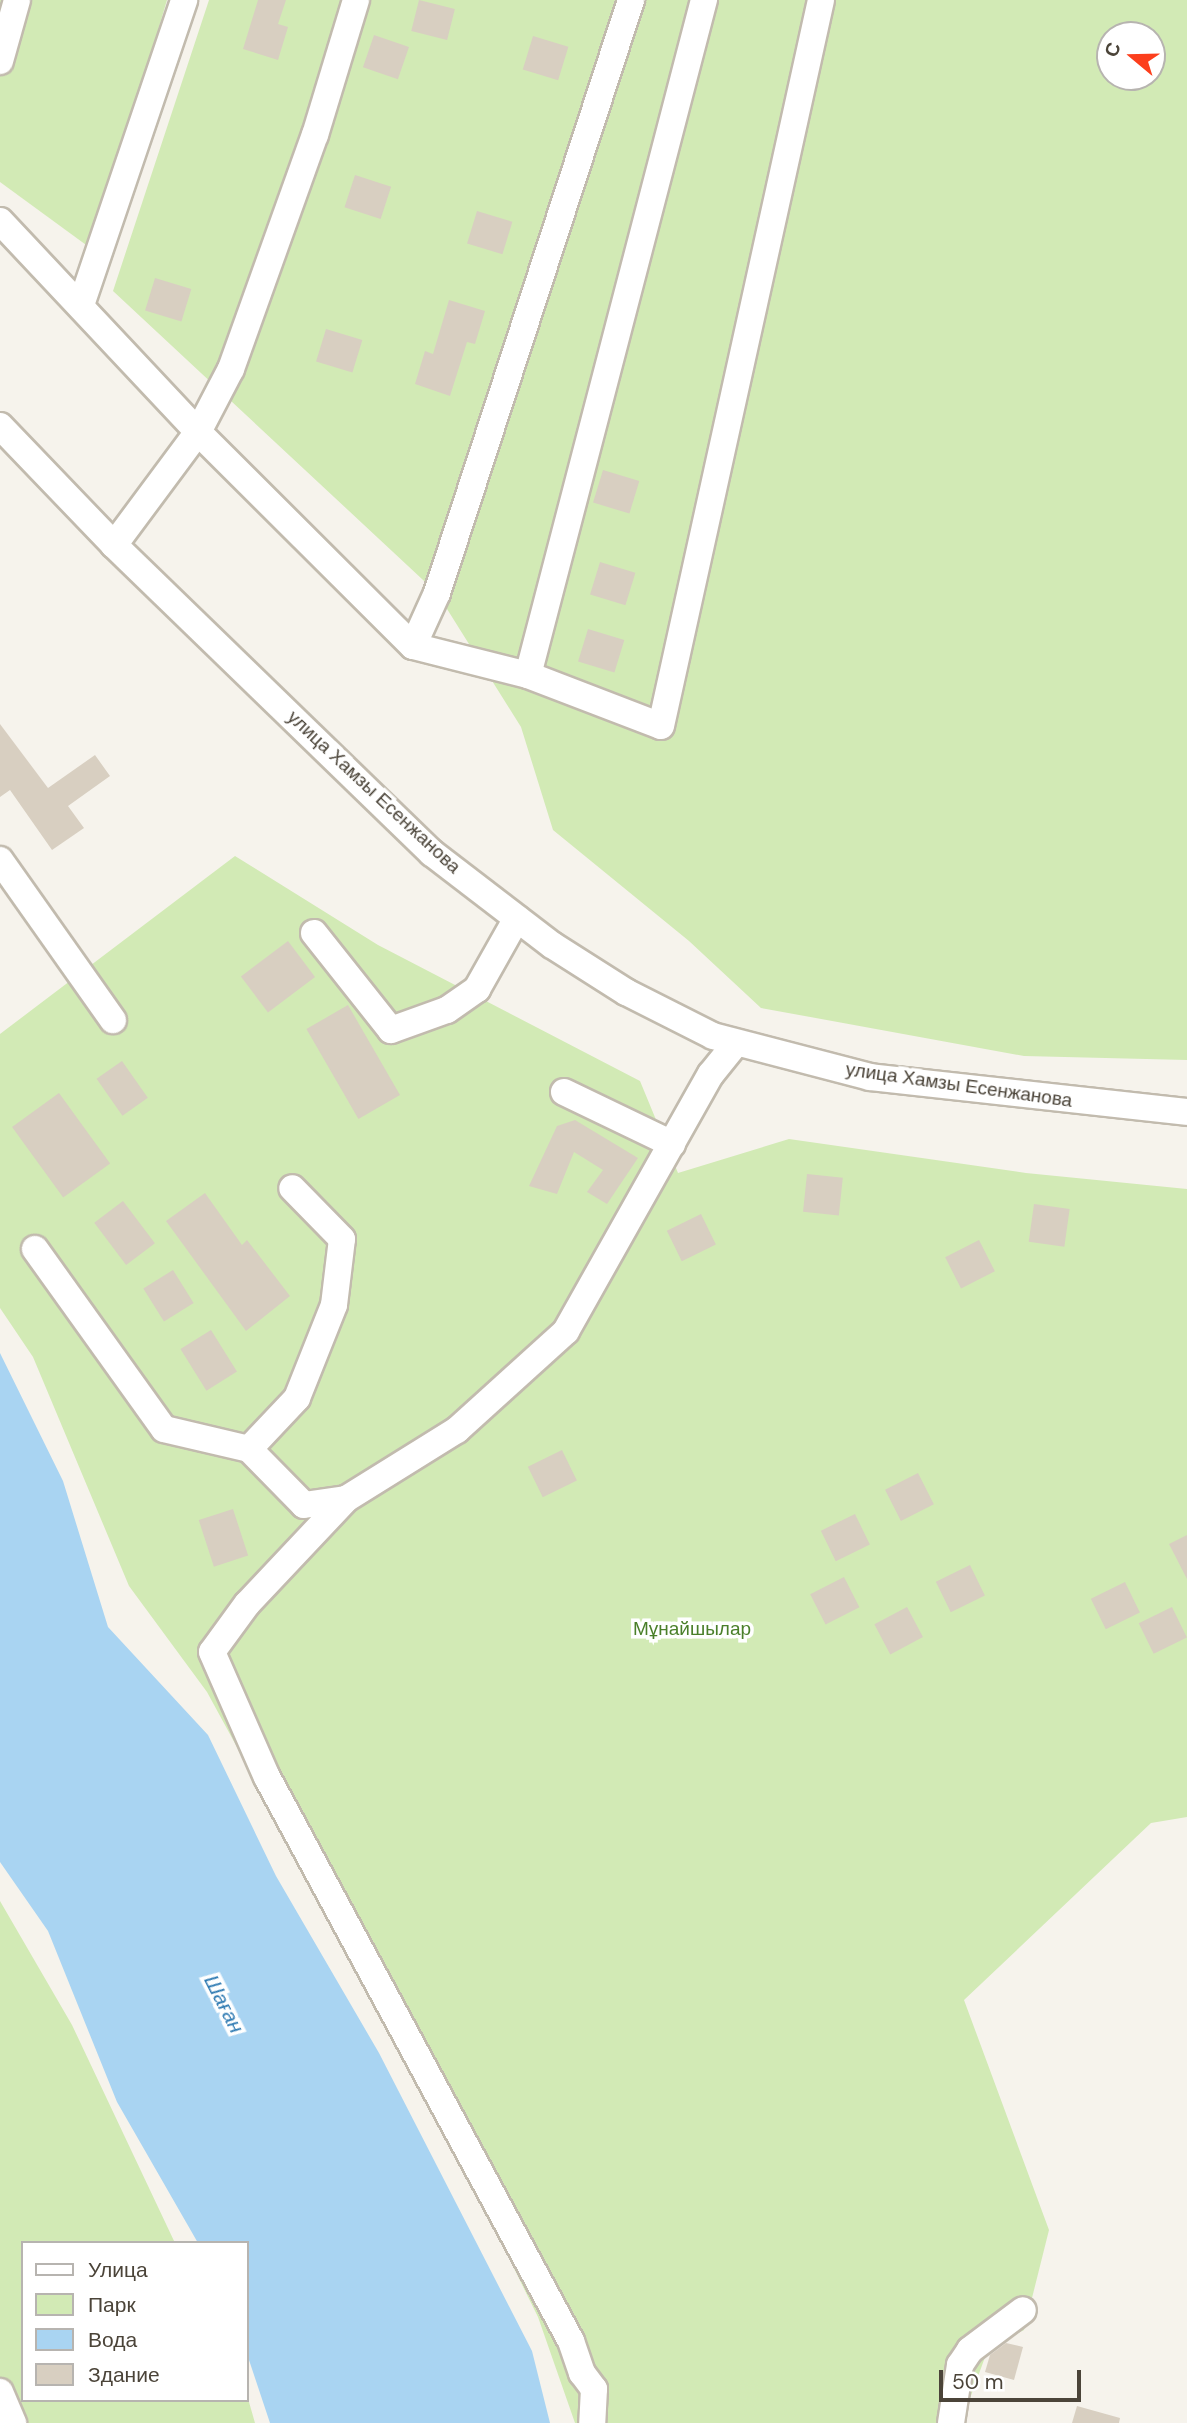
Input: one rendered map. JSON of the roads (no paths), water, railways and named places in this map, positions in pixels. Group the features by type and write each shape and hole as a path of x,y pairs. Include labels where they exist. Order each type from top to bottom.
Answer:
{"street":[{"path":"0,61 17,0"},
{"path":"81,305 184,0"},
{"path":"114,545 198,432 231,369 315,135 356,0"},
{"path":"413,646 437,593 631,0"},
{"path":"528,675 704,0"},
{"path":"0,221 198,432 413,646 528,675 661,726 821,0"},
{"name":"улица Хамзы Есенжанова","path":"0,426 114,545 432,853 517,918 626,992 736,1043 870,1077 1187,1112"},
{"path":"0,860 113,1020"},
{"path":"314,933 391,1030 447,1010 477,989 517,918"},
{"path":"592,2423 594,2389 582,2373 571,2341 267,1777 212,1652 256,1594 346,1499 457,1430 566,1331 711,1074 736,1043"},
{"path":"564,1092 672,1144"},
{"path":"249,1449 297,1398 334,1305 342,1239 292,1188"},
{"path":"35,1249 164,1429 249,1449 304,1505 346,1499"},
{"path":"951,2423 960,2365 970,2350 1023,2310"},
{"path":"0,2392 13,2423"}],"water":[{"name":"Шаған","path":"0,1353 63,1481 108,1627 208,1735 276,1876 379,2053 532,2351 550,2423 270,2423 248,2357 248,2241 197,2241 117,2102 48,1931 0,1862"}],"park label":[{"name":"Мұнайшылар","path":"692,1629"}]}
